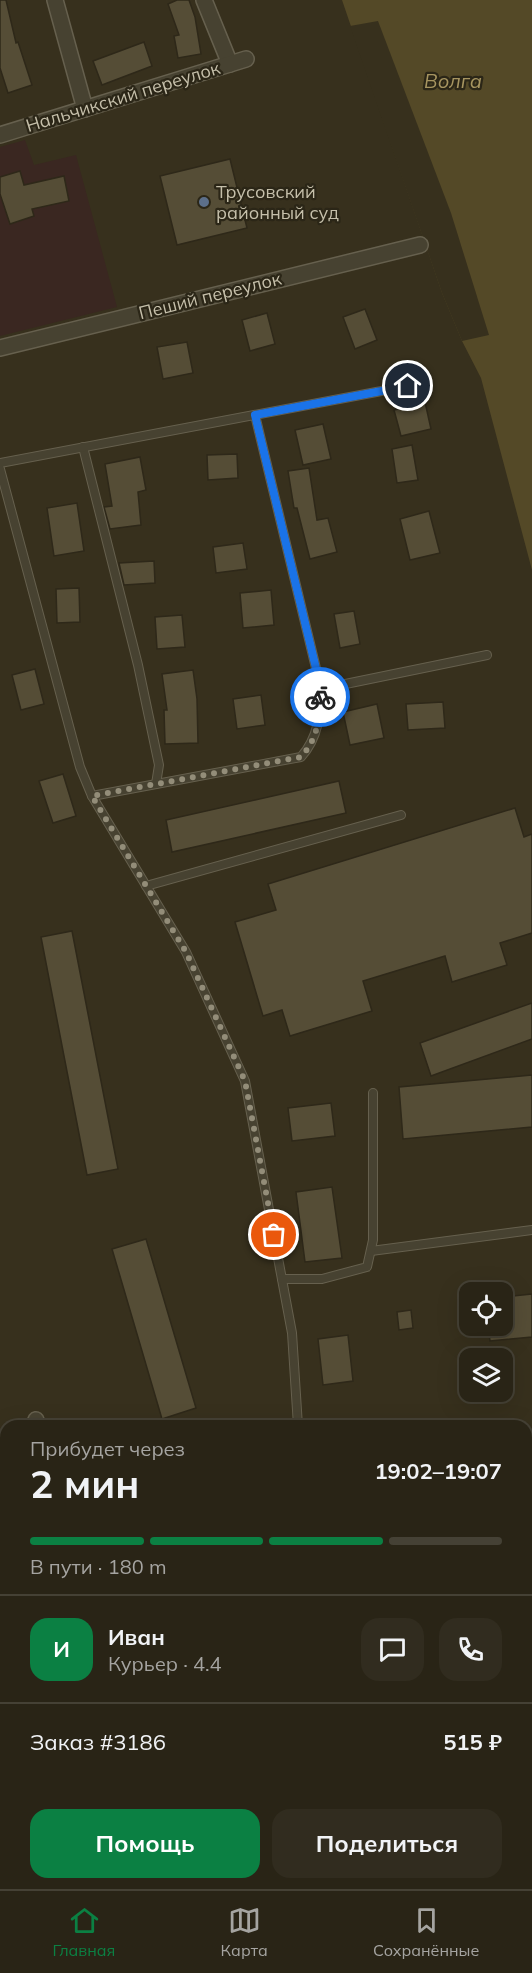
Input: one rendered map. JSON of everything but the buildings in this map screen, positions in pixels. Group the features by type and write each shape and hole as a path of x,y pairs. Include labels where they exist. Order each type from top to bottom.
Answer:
{"street":[{"path":"55,0 85,109"},
{"path":"204,0 230,64"},
{"name":"Нальчикский переулок","path":"0,135 246,59"},
{"name":"Пеший переулок","path":"0,348 420,244"}],"lane":[{"path":"0,463 408,386"},
{"path":"92,796 301,757 311,746 316,735 321,689 255,415"},
{"path":"83,447 140,676 159,765 156,784"},
{"path":"0,469 80,767 92,796 186,952 245,1081 292,1333 298,1420"},
{"path":"321,689 487,655"},
{"path":"146,886 401,815"},
{"path":"282,1279 322,1279 367,1267 373,1240 373,1093"},
{"path":"371,1251 532,1230"}],"shaded area":[{"path":"25,140 34,165 76,155 117,307 0,336 0,147"}],"water":[{"name":"Волга","path":"342,0 532,0 532,570 481,378 462,341 442,293"}],"pier":[{"path":"378,21 451,213 489,335 462,341 442,293 350,26"}],"way so far":[{"path":"274,1235 245,1081 186,952 92,796 301,757 311,746 316,735 320,697"}],"place":[{"name":"Трусовский районный суд","path":"204,202"}],"route":[{"path":"320,697 321,689 255,415 408,386"}]}
